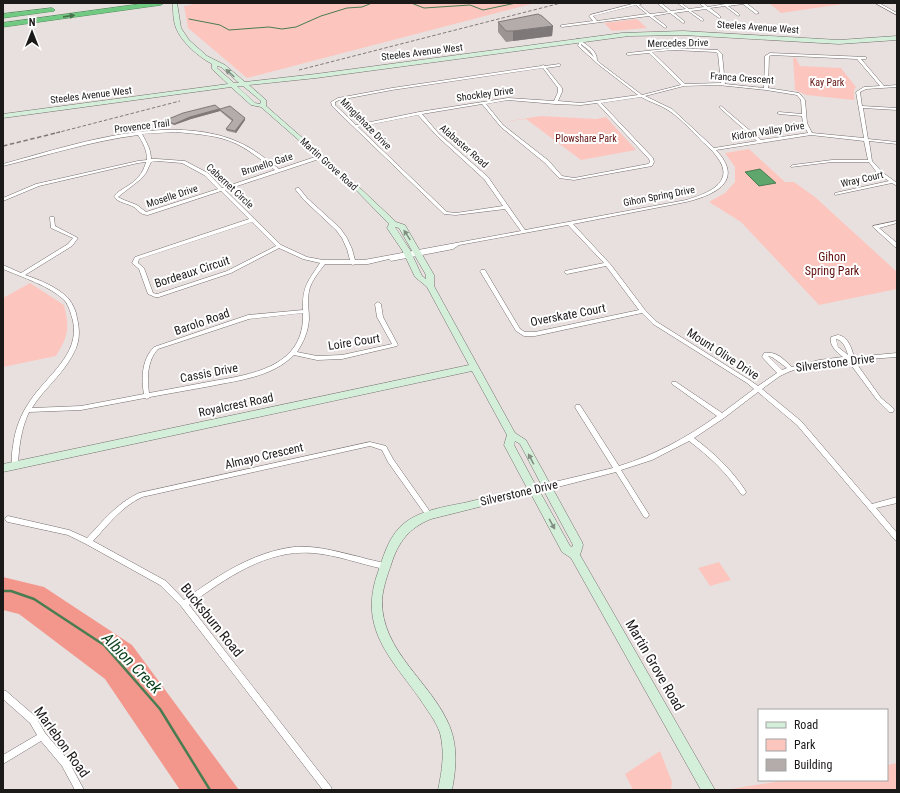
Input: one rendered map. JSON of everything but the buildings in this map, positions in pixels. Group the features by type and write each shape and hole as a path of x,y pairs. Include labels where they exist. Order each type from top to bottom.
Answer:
{"highway":[{"path":"3,25 161,3"},
{"path":"3,14 59,9"}],"main road":[{"name":"Martin Grove Road","path":"175,5 181,32 194,46 215,64 223,66 264,100 263,106"},
{"name":"Steeles Avenue West","path":"3,116 182,93 188,94 234,86 291,81 298,78 628,35 683,32 839,42 897,38"},
{"name":"Steeles Avenue West","path":"887,38 888,36 897,35"},
{"name":"Martin Grove Road","path":"215,64 214,68 253,104 263,106 364,195 393,224 402,227 430,275 430,286"},
{"name":"Martin Grove Road","path":"393,224 391,228 408,254 419,277 430,286 512,435 522,442 578,545 575,555"},
{"name":"Royalcrest Road","path":"3,468 475,367"},
{"name":"Martin Grove Road","path":"512,435 509,445 566,549 575,555 708,790"},
{"name":"Silverstone Drive","path":"445,790 450,754 446,733 436,712 391,650 378,621 375,601 384,566 398,536 415,521 428,515 546,487"}],"street":[{"path":"659,3 683,22"},
{"path":"679,3 702,20"},
{"path":"701,3 719,16"},
{"path":"562,26 707,8 723,4 744,3 757,13"},
{"path":"877,3 897,14"},
{"path":"596,22 591,16 638,4 664,27"},
{"path":"723,4 738,15"},
{"path":"620,8 631,17"},
{"name":"Gihon Spring Drive","path":"408,254 453,248 459,244 686,201 711,193 722,184 726,172 723,162 712,149 670,110 642,96 590,56 579,45 578,41"},
{"name":"Mercedes Drive","path":"628,54 685,49 717,51 720,54 723,85"},
{"path":"649,51 684,85"},
{"path":"766,89 767,56 770,54 859,59 865,58"},
{"path":"859,59 884,86"},
{"name":"Minglehaze Drive","path":"507,207 456,214 446,213 333,105 334,100 392,89 559,64"},
{"path":"543,66 560,88 560,92 555,103"},
{"name":"Franca Crescent","path":"642,96 684,85 723,85 789,91 801,96 804,100 806,128 811,134"},
{"path":"897,86 865,88 859,91 865,139 870,162 880,173 897,185"},
{"name":"Shockley Drive","path":"355,126 419,113 514,99 574,104 599,103 642,96"},
{"path":"484,103 502,126 547,162 561,178 574,179 650,165 652,162 651,159 599,103"},
{"path":"721,107 759,141"},
{"path":"861,107 897,109"},
{"name":"Alabaster Road","path":"419,113 438,135 486,178 524,232"},
{"path":"779,113 804,115"},
{"name":"Provence Trail","path":"3,165 80,145 140,134 182,131 230,139 251,151 277,170"},
{"path":"140,134 147,147 148,160"},
{"name":"Kidron Valley Drive","path":"712,149 811,134 897,143"},
{"name":"Brunello Gate","path":"221,189 320,157"},
{"name":"Moselle Drive","path":"148,160 142,176 116,197 119,200 135,206 143,214 149,214 221,189"},
{"name":"Cabernet Circle","path":"3,200 38,185 148,160 183,162 202,171 279,246 305,258 323,262 354,263 408,254"},
{"path":"793,166 832,161 870,162"},
{"name":"Wray Court","path":"837,194 891,182"},
{"path":"297,189 343,233 351,250 354,263"},
{"path":"21,275 70,245 76,238 53,227 52,218"},
{"name":"Bordeaux Circuit","path":"252,220 196,240 137,258 135,263 141,268 151,294 157,296 221,275 279,246"},
{"path":"897,222 875,227 897,246"},
{"name":"Mount Olive Drive","path":"570,224 607,264 643,311 664,329 748,382 806,431 897,538"},
{"path":"295,353 305,327 305,300 308,286 323,262"},
{"path":"567,272 607,264"},
{"path":"3,267 64,297 72,309 77,322 75,341 69,356 26,410 18,434 15,465"},
{"name":"Overskate Court","path":"483,272 518,330 524,334 535,334 643,311"},
{"name":"Loire Court","path":"295,353 317,358 342,357 395,345 380,317 378,304"},
{"name":"Barolo Road","path":"147,396 144,378 150,355 156,348 248,317 306,311"},
{"name":"Cassis Drive","path":"26,410 82,408 257,374 281,363 295,353"},
{"path":"781,373 765,357 766,354 774,355 790,368"},
{"name":"Silverstone Drive","path":"546,487 617,469 657,455 689,438 790,368 897,356"},
{"path":"851,360 879,399 891,410"},
{"path":"674,383 721,416"},
{"path":"578,407 646,516"},
{"path":"689,438 711,454 735,480 743,492"},
{"name":"Almayo Crescent","path":"88,542 122,506 130,499 141,495 370,444 384,448 390,460 428,515"},
{"path":"871,507 897,500"},
{"name":"Bucksburn Road","path":"8,519 69,533 163,583 184,604 328,790"},
{"path":"184,604 241,566 256,560 293,551 312,550 384,566"},
{"name":"Marlebon Road","path":"3,694 33,720 42,736 64,763 80,790"},
{"path":"3,760 42,736"}],"green space":[{"path":"200,3 535,3 247,78 188,28 184,6"},
{"path":"769,3 850,3 781,13"},
{"path":"637,19 647,28 612,31 604,23"},
{"name":"Kay Park","path":"793,58 796,58 800,66 841,68 856,87 854,90 854,100 806,95 795,90"},
{"name":"Plowshare Park","path":"541,116 596,119 606,117 636,150 581,160 526,119 501,122"},
{"name":"Gihon Spring Park","path":"749,149 785,182 794,182 815,197 897,272 897,289 819,305 741,222 709,202 725,193 735,182 735,167 725,153"},
{"path":"30,283 64,305 67,320 67,332 56,356 3,367 3,298"},
{"path":"719,562 731,580 710,586 698,568"},
{"path":"660,751 672,782 671,790 633,790 625,774"},
{"path":"897,763 897,790 731,789 781,781 888,781 888,765"}],"shaded area":[{"path":"760,169 776,183 759,186 745,172"},
{"path":"3,577 44,587 132,645 239,790 180,790 105,679 19,614 3,610"}],"waterway":[{"path":"189,19 220,25 229,30 269,27 282,29 296,27 321,16 347,8 362,7 372,3"},
{"path":"411,3 424,8 470,5 483,10 516,3"},
{"name":"Albion Creek","path":"3,591 11,591 34,599 104,645 160,709 210,790"}],"railway":[{"path":"299,70 561,3"},
{"path":"57,133 180,101"},
{"path":"3,146 57,133"}]}
